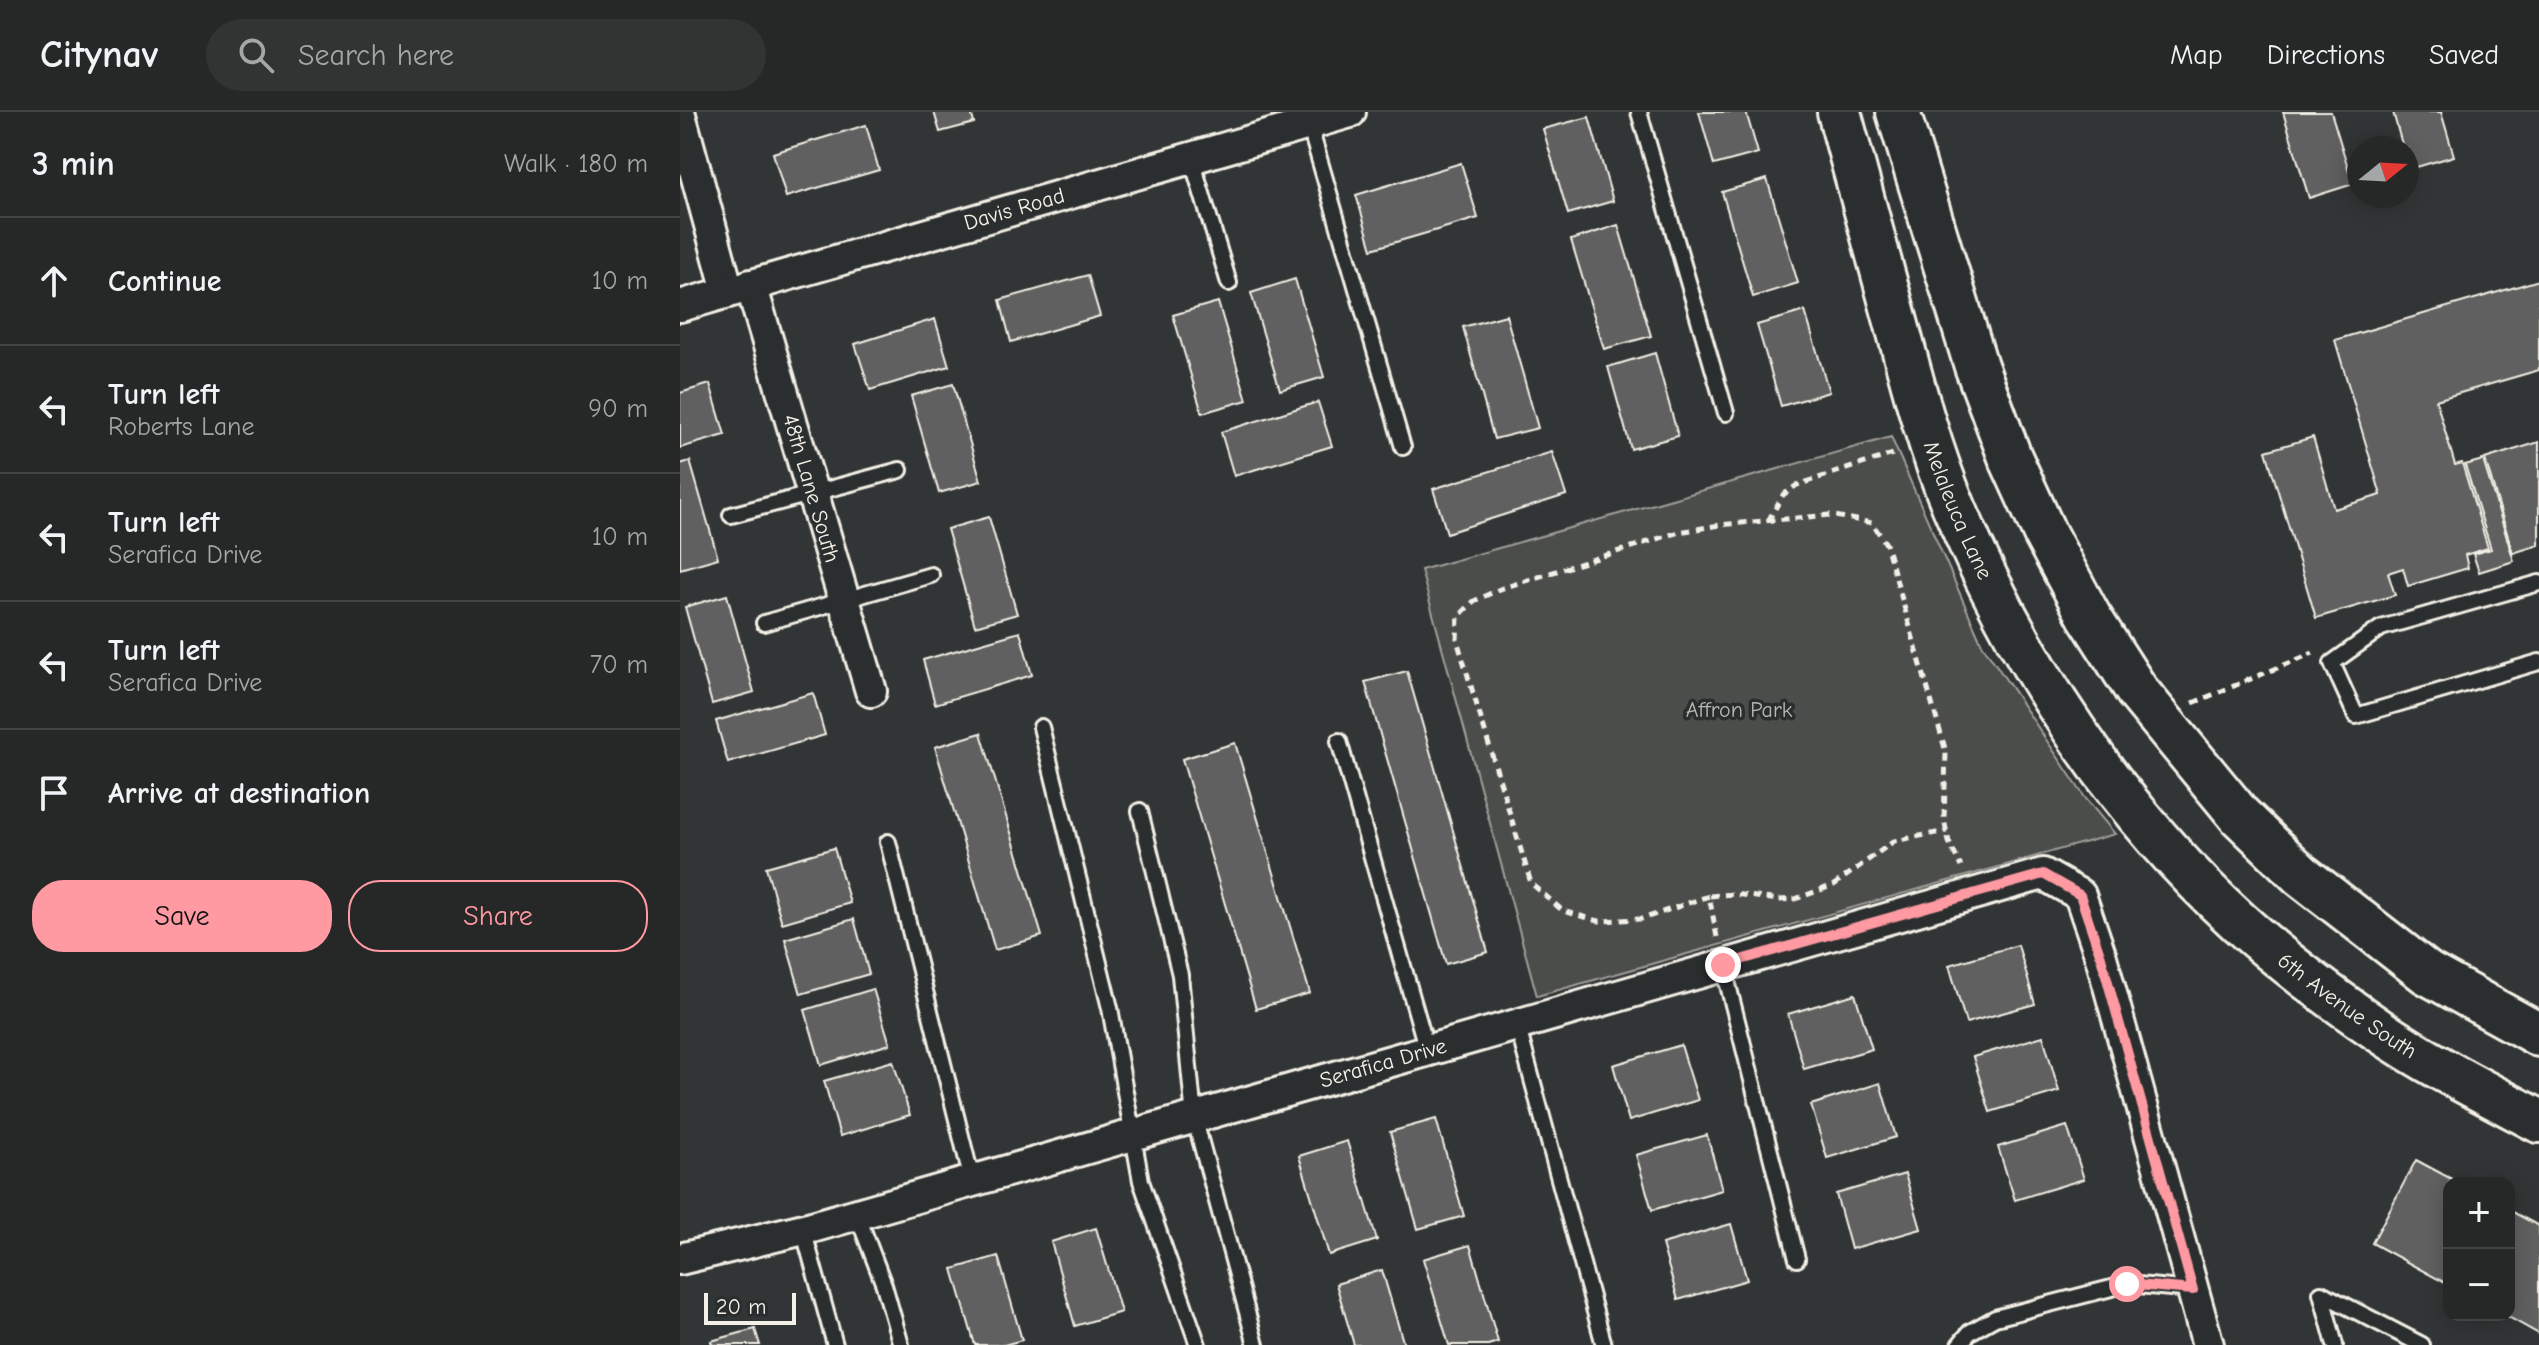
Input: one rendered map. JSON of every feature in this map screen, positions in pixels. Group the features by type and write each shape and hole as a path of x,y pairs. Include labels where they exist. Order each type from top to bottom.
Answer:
{"street":[{"name":"Davis Road","path":"680,306 1350,112"},
{"name":"Melaleuca Lane","path":"1839,112 1924,423 1954,507 2033,664 2065,715 2136,812 2178,861"},
{"path":"1898,112 1976,366 2010,457 2045,534 2089,616 2137,691 2240,816 2301,875 2427,973 2539,1035"},
{"name":"48th Lane South","path":"680,115 812,493 871,691"},
{"name":"6th Avenue South","path":"2178,861 2240,923 2313,983 2380,1031 2461,1080 2539,1121"},
{"name":"Serafica Drive","path":"680,1259 857,1214 2043,874 2080,895 2101,957 2193,1290"},
{"path":"2193,1290 2208,1345"}],"lane":[{"path":"1639,112 1726,413"},
{"path":"1309,124 1403,447"},
{"path":"1191,157 1229,283"},
{"path":"731,515 900,470"},
{"path":"764,623 931,575"},
{"path":"2539,583 2381,628 2332,663 2356,716 2539,662"},
{"path":"1041,727 1110,1008 1141,1181 1198,1345"},
{"path":"1339,741 1427,1050"},
{"path":"1140,811 1180,975 1194,1117 1256,1345"},
{"path":"888,842 972,1180"},
{"path":"1723,965 1797,1259"},
{"path":"1517,1024 1604,1345"},
{"path":"857,1214 884,1285 901,1345"},
{"path":"803,1229 835,1345"},
{"path":"1959,1345 1970,1332 1995,1318 2127,1284 2193,1290"},
{"path":"2335,1345 2321,1293 2422,1345"}],"path":[{"path":"1768,521 1783,495 1797,485 1901,451"},
{"path":"1947,831 1894,841 1834,885 1795,899 1734,894 1709,896 1642,919 1599,921 1563,911 1531,883 1461,656 1457,640 1458,617 1474,601 1500,589 1679,532 1830,515 1872,523 1886,544 1946,752 1944,820 1947,831 1949,842 1973,893"},
{"path":"2184,706 2313,653 2322,643"},
{"path":"1709,896 1723,965"}],"green space":[{"name":"Affron Park","path":"1891,437 1982,644 2086,799 2115,834 1537,996 1421,570"}],"building":[{"path":"934,112 971,112 974,123 940,132"},
{"path":"1699,112 1746,112 1758,153 1714,165"},
{"path":"2283,112 2331,112 2347,164 2347,186 2309,198"},
{"path":"2393,112 2441,112 2454,156 2419,166 2419,136 2400,136"},
{"path":"1589,117 1613,201 1568,214 1543,129"},
{"path":"866,125 879,170 786,197 773,153"},
{"path":"1461,163 1478,218 1372,249 1356,195"},
{"path":"1767,179 1798,283 1753,297 1722,192"},
{"path":"1618,225 1651,336 1604,349 1571,240"},
{"path":"1088,275 1100,316 1011,342 1000,300"},
{"path":"1295,279 1324,377 1280,390 1251,293"},
{"path":"2539,280 2539,370 2436,400 2455,465 2462,463 2488,548 2465,555 2468,568 2408,586 2403,568 2388,573 2395,595 2316,618 2266,451 2313,437 2334,509 2381,495 2335,340"},
{"path":"1218,302 1247,400 1202,413 1173,315"},
{"path":"1805,311 1829,392 1781,406 1757,325"},
{"path":"1506,315 1538,428 1494,439 1463,327"},
{"path":"935,319 949,366 870,390 855,344"},
{"path":"1655,353 1678,436 1631,449 1608,367"},
{"path":"710,384 725,435 680,448 680,393"},
{"path":"953,384 981,481 939,493 911,396"},
{"path":"1318,402 1332,446 1234,476 1221,432"},
{"path":"2539,442 2539,545 2513,553 2485,459"},
{"path":"1552,452 1566,495 1447,533 1433,489"},
{"path":"2483,460 2514,561 2479,572 2473,554 2491,549 2465,465"},
{"path":"690,461 718,558 680,569 680,464"},
{"path":"989,517 1017,614 975,626 947,529"},
{"path":"727,595 754,692 712,704 685,607"},
{"path":"1020,632 1032,675 935,704 923,660"},
{"path":"1407,671 1488,952 1446,964 1365,682"},
{"path":"813,693 825,735 728,763 716,721"},
{"path":"981,733 1042,936 995,950 935,747"},
{"path":"1235,743 1310,993 1256,1009 1182,759"},
{"path":"834,848 850,903 782,923 766,867"},
{"path":"854,919 869,974 801,994 785,939"},
{"path":"2018,945 2035,1004 1966,1023 1949,965"},
{"path":"873,989 890,1044 821,1065 805,1010"},
{"path":"1855,994 1872,1049 1804,1069 1788,1014"},
{"path":"2043,1036 2059,1091 1990,1112 1973,1057"},
{"path":"1681,1045 1698,1100 1629,1121 1613,1065"},
{"path":"893,1061 910,1115 840,1136 824,1081"},
{"path":"1880,1083 1896,1137 1827,1158 1811,1105"},
{"path":"1436,1119 1464,1216 1418,1229 1390,1132"},
{"path":"2067,1126 2084,1179 2015,1200 1998,1147"},
{"path":"1707,1135 1722,1190 1652,1210 1636,1155"},
{"path":"1347,1141 1377,1240 1329,1255 1299,1156"},
{"path":"2416,1160 2448,1177 2443,1177 2443,1282 2372,1243"},
{"path":"1905,1174 1921,1229 1851,1249 1836,1194"},
{"path":"2515,1213 2539,1226 2539,1334 2515,1321"},
{"path":"1731,1224 1747,1280 1678,1300 1662,1244"},
{"path":"1096,1228 1121,1312 1075,1326 1051,1242"},
{"path":"1470,1245 1498,1342 1449,1345 1423,1259"},
{"path":"998,1256 1022,1340 1004,1345 975,1345 953,1269"},
{"path":"1382,1270 1404,1345 1354,1345 1336,1284"},
{"path":"755,1329 760,1345 712,1345 711,1341"}],"route":[{"path":"1723,965 2043,874 2080,895 2101,957 2193,1290 2127,1284"}]}
